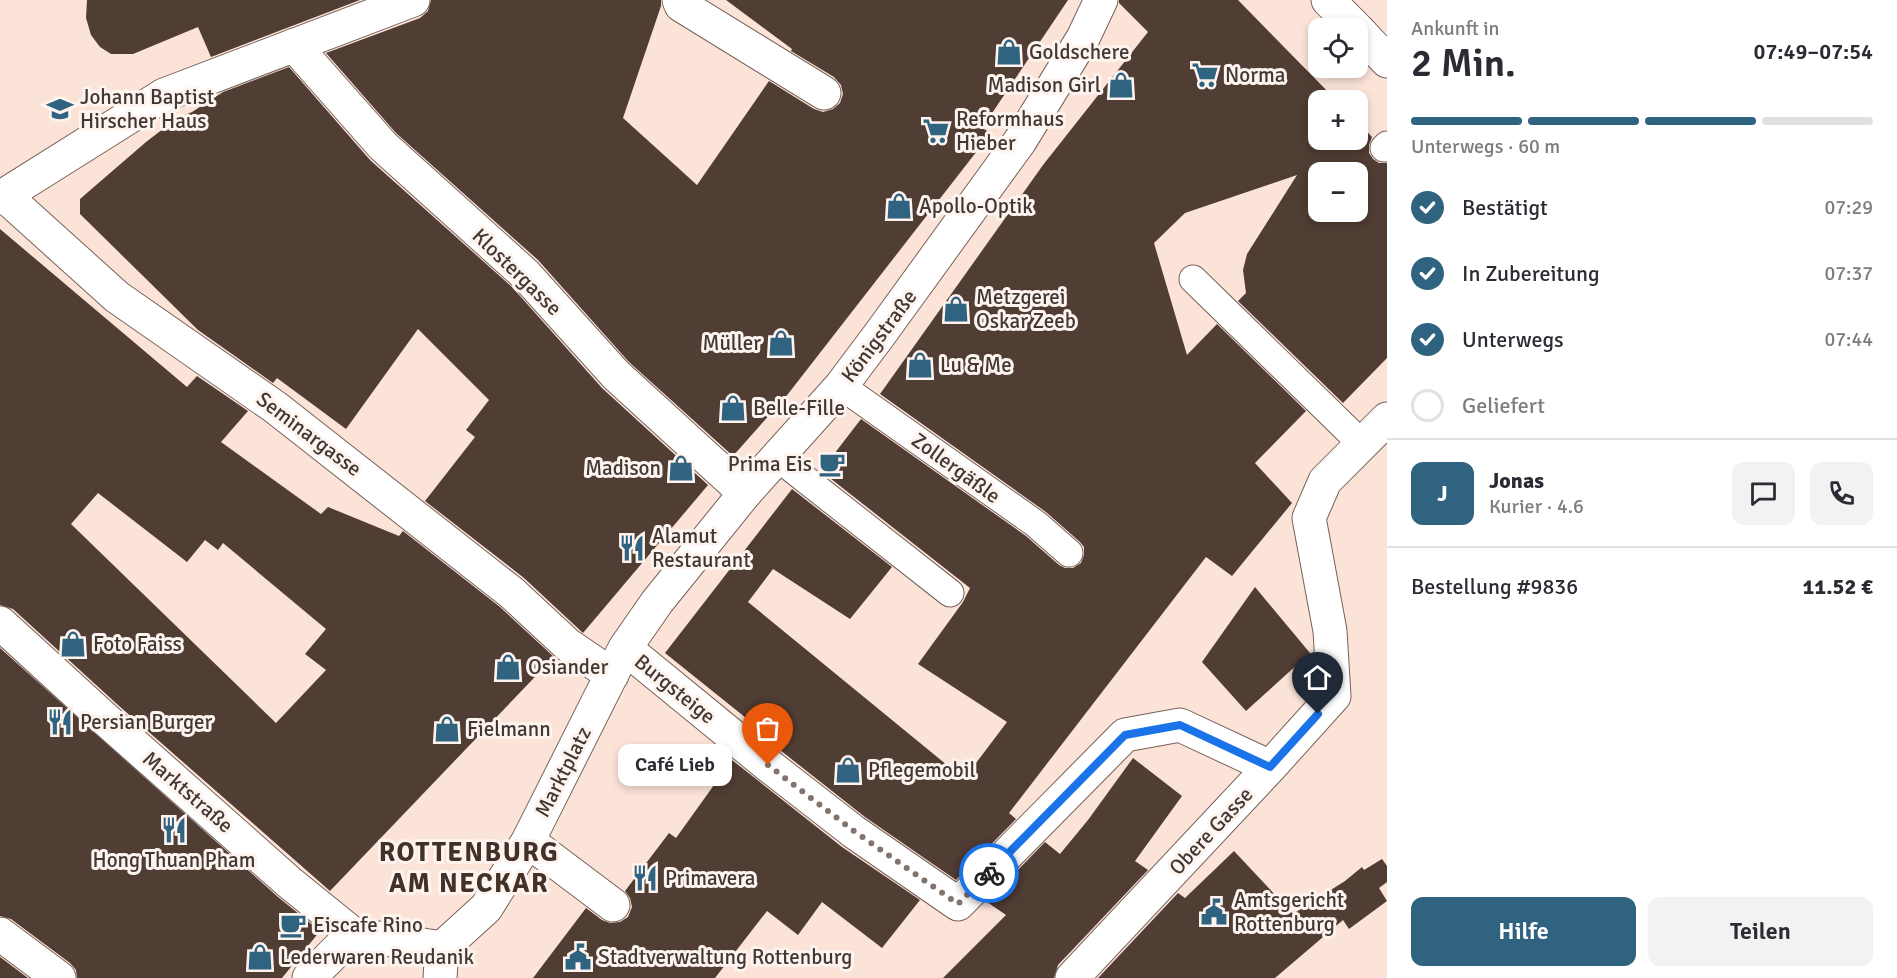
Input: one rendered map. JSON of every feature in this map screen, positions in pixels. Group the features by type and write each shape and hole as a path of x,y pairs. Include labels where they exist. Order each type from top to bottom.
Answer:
{"street":[{"path":"2,197 164,95 413,0"},
{"path":"679,0 681,5 824,93"},
{"name":"Königstraße","path":"619,662 657,602 745,493 842,386 1020,141 1083,38 1101,0"},
{"path":"1328,0 1346,18"},
{"path":"1368,41 1387,61"},
{"name":"Klostergasse","path":"294,45 383,146 525,274 616,375 745,493"},
{"name":"Seminargasse","path":"2,197 117,297 275,406 512,593 568,645 619,662"},
{"name":"Obere Gasse","path":"1072,978 1334,696 1330,631 1309,518 1325,481 1387,419"},
{"name":"Marktstraße","path":"0,623 290,883 352,934"},
{"name":"Burgsteige","path":"619,662 768,765 854,831 958,904 1125,735 1180,725 1270,767"},
{"name":"Marktplatz","path":"441,963 486,908 528,841 619,662"},
{"path":"528,841 613,905"},
{"path":"0,934 59,978"},
{"path":"317,969 352,934 441,963"}],"lane":[{"path":"1193,279 1362,444"},
{"name":"Zollergäßle","path":"842,386 1035,524 1069,553"},
{"path":"777,457 950,593"}],"building":[{"path":"87,0 360,0 211,57 198,27 133,54 111,54 100,47 91,35 86,18"},
{"path":"431,0 661,0 661,6 623,118 697,185 769,81 814,109 823,112 833,109 840,103 843,94 841,85 834,77 791,51 792,49 726,0 1068,0 982,128 991,133 788,394 733,456 629,362 538,260 396,133 326,53 420,18 428,11"},
{"path":"1119,0 1238,0 1308,71 1308,78 1314,78 1326,90 1308,90 1308,150 1368,150 1368,133 1372,137 1369,153 1379,163 1387,163 1387,358 1343,403 1238,301 1246,293 1243,270 1247,254 1297,175 1185,213 1154,243 1187,355 1217,324 1306,411 1255,463 1292,503 1232,576 1206,557 1009,813 1016,819 956,880 865,817 754,729 756,726 665,653 792,489 892,567 850,619 773,569 748,602 964,779 1007,722 918,664 963,602 970,588 821,471 861,419 1026,536 1059,565 1073,568 1081,563 1084,547 1046,512 880,394 1043,165 1148,32 1119,3"},
{"path":"289,67 370,160 512,287 602,388 708,485 583,633 524,578 425,501 475,437 466,430 489,400 418,329 346,429 277,378 273,383 198,330 80,214 80,199 176,119 192,112 223,92"},
{"path":"0,229 187,387 197,376 248,411 221,442 321,514 328,507 399,536 403,531 500,607 554,657 330,891 118,705 13,609 0,605","holes":["98,493 187,562 205,540 218,550 223,543 326,629 305,654 326,670 276,723 71,524"]},
{"path":"1255,587 1310,653 1246,711 1202,662"},
{"path":"0,648 278,897 320,931 282,978 77,978 76,970 70,963 11,919 0,916"},
{"path":"1133,758 1182,796 1135,861 1148,870 1058,965 1054,978 943,978 1006,915 987,902 1045,842 1060,854"},
{"path":"732,760 842,847 920,900 882,948 822,902 798,935 767,911 715,978 533,978 586,908 610,923 620,922 628,917 632,907 625,891 669,833 676,838"},
{"path":"1234,851 1293,914 1345,881 1362,867 1364,870 1382,859 1387,866 1387,882 1379,888 1387,901 1349,929 1343,920 1275,978 1098,978 1178,893 1185,898"},
{"path":"0,957 28,978 0,978"}],"way so far":[{"path":"768,765 854,831 958,904 989,873"}],"place":[{"name":"Goldschere","path":"1009,52"},
{"name":"Norma","path":"1205,75"},
{"name":"Madison Girl","path":"1121,85"},
{"name":"Johann Baptist Hirscher Haus","path":"60,109"},
{"name":"Reformhaus Hieber","path":"936,131"},
{"name":"Apollo-Optik","path":"899,206"},
{"name":"Metzgerei Oskar Zeeb","path":"956,309"},
{"name":"Müller","path":"781,343"},
{"name":"Lu & Me","path":"920,365"},
{"name":"Belle-Fille","path":"733,408"},
{"name":"Prima Eis","path":"832,464"},
{"name":"Madison","path":"681,468"},
{"name":"Alamut Restaurant","path":"632,548"},
{"name":"Foto Faiss","path":"73,644"},
{"name":"Osiander","path":"508,667"},
{"name":"Persian Burger","path":"60,722"},
{"name":"Fielmann","path":"447,729"},
{"name":"Café Lieb","path":"768,765"},
{"name":"Pflegemobil","path":"848,770"},
{"name":"Hong Thuan Pham","path":"174,830"},
{"name":"Primavera","path":"645,878"},
{"name":"Amtsgericht Rottenburg","path":"1214,912"},
{"name":"Eiscafe Rino","path":"293,925"},
{"name":"Lederwaren Reudanik","path":"260,957"},
{"name":"Stadtverwaltung Rottenburg","path":"578,957"}],"district":[{"name":"ROTTENBURG AM NECKAR","path":"469,868"}],"route":[{"path":"989,873 1125,735 1180,725 1270,767 1318,714"}]}
